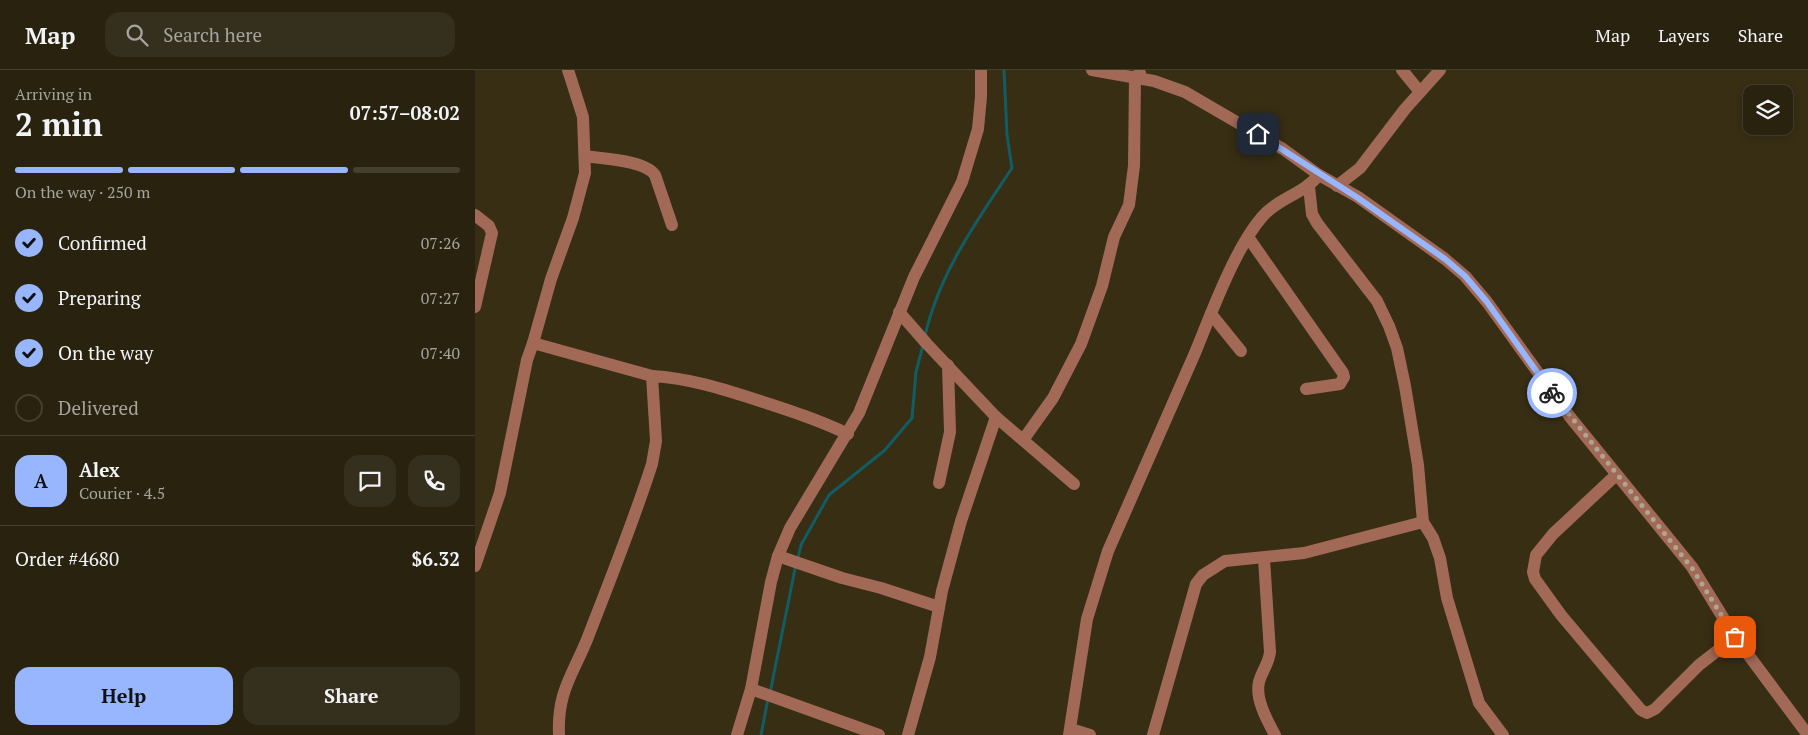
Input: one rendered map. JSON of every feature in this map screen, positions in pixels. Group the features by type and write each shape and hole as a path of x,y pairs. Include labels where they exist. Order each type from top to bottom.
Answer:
{"street":[{"path":"475,566 500,493 527,360 551,279 573,218 585,173 583,117 568,70"},
{"path":"737,735 751,689 771,582 778,556 789,528 848,434 859,413 914,277 952,205 971,157 981,97 981,70"},
{"path":"1092,70 1139,74 1185,92 1283,149 1417,238 1465,276 1487,302 1541,380 1692,568 1735,637 1808,735"},
{"path":"1402,70 1420,92"},
{"path":"1337,186 1360,168 1420,92 1440,70"},
{"path":"1023,440 1053,398 1081,344 1102,286 1113,237 1129,205 1134,166 1139,74"},
{"path":"585,156 638,164 651,169 655,175 672,225"},
{"path":"1090,735 1070,732 1087,619 1099,577 1115,534 1155,448 1211,314 1248,237 1271,208 1309,187 1319,174"},
{"path":"1309,187 1312,214 1377,301 1397,348 1418,465 1423,522 1433,538 1440,558 1447,598 1479,703 1503,735"},
{"path":"475,215 489,226 492,234 475,307"},
{"path":"1248,237 1343,373 1344,377 1340,384 1306,389"},
{"path":"899,312 996,417 1074,484"},
{"path":"1211,314 1241,351"},
{"path":"533,343 652,376 685,379 726,390 820,421 848,434"},
{"path":"939,483 950,432 948,365"},
{"path":"559,735 559,706 562,694 588,638 652,464 656,442 652,376"},
{"path":"908,735 929,657 939,607 961,521 996,417"},
{"path":"1616,475 1553,534 1536,555 1533,563 1535,580 1561,615 1641,710 1647,713 1655,710 1699,665 1735,637"},
{"path":"1153,735 1196,584 1203,574 1225,561 1239,558 1264,559 1304,553 1423,522"},
{"path":"778,556 939,607"},
{"path":"1264,559 1271,652 1259,684 1259,694 1267,721 1275,735"},
{"path":"751,689 879,735"}],"waterway":[{"path":"925,336 931,313 949,269 1012,168 1007,135 1004,70"},
{"path":"798,558 801,545 829,495 885,450 912,418 916,372 923,345"},
{"path":"770,693 796,564"},
{"path":"761,735 768,699"}],"way so far":[{"path":"1552,393 1692,568 1735,637"}],"route":[{"path":"1258,134 1417,238 1465,276 1516,340 1541,380 1552,393"}]}
